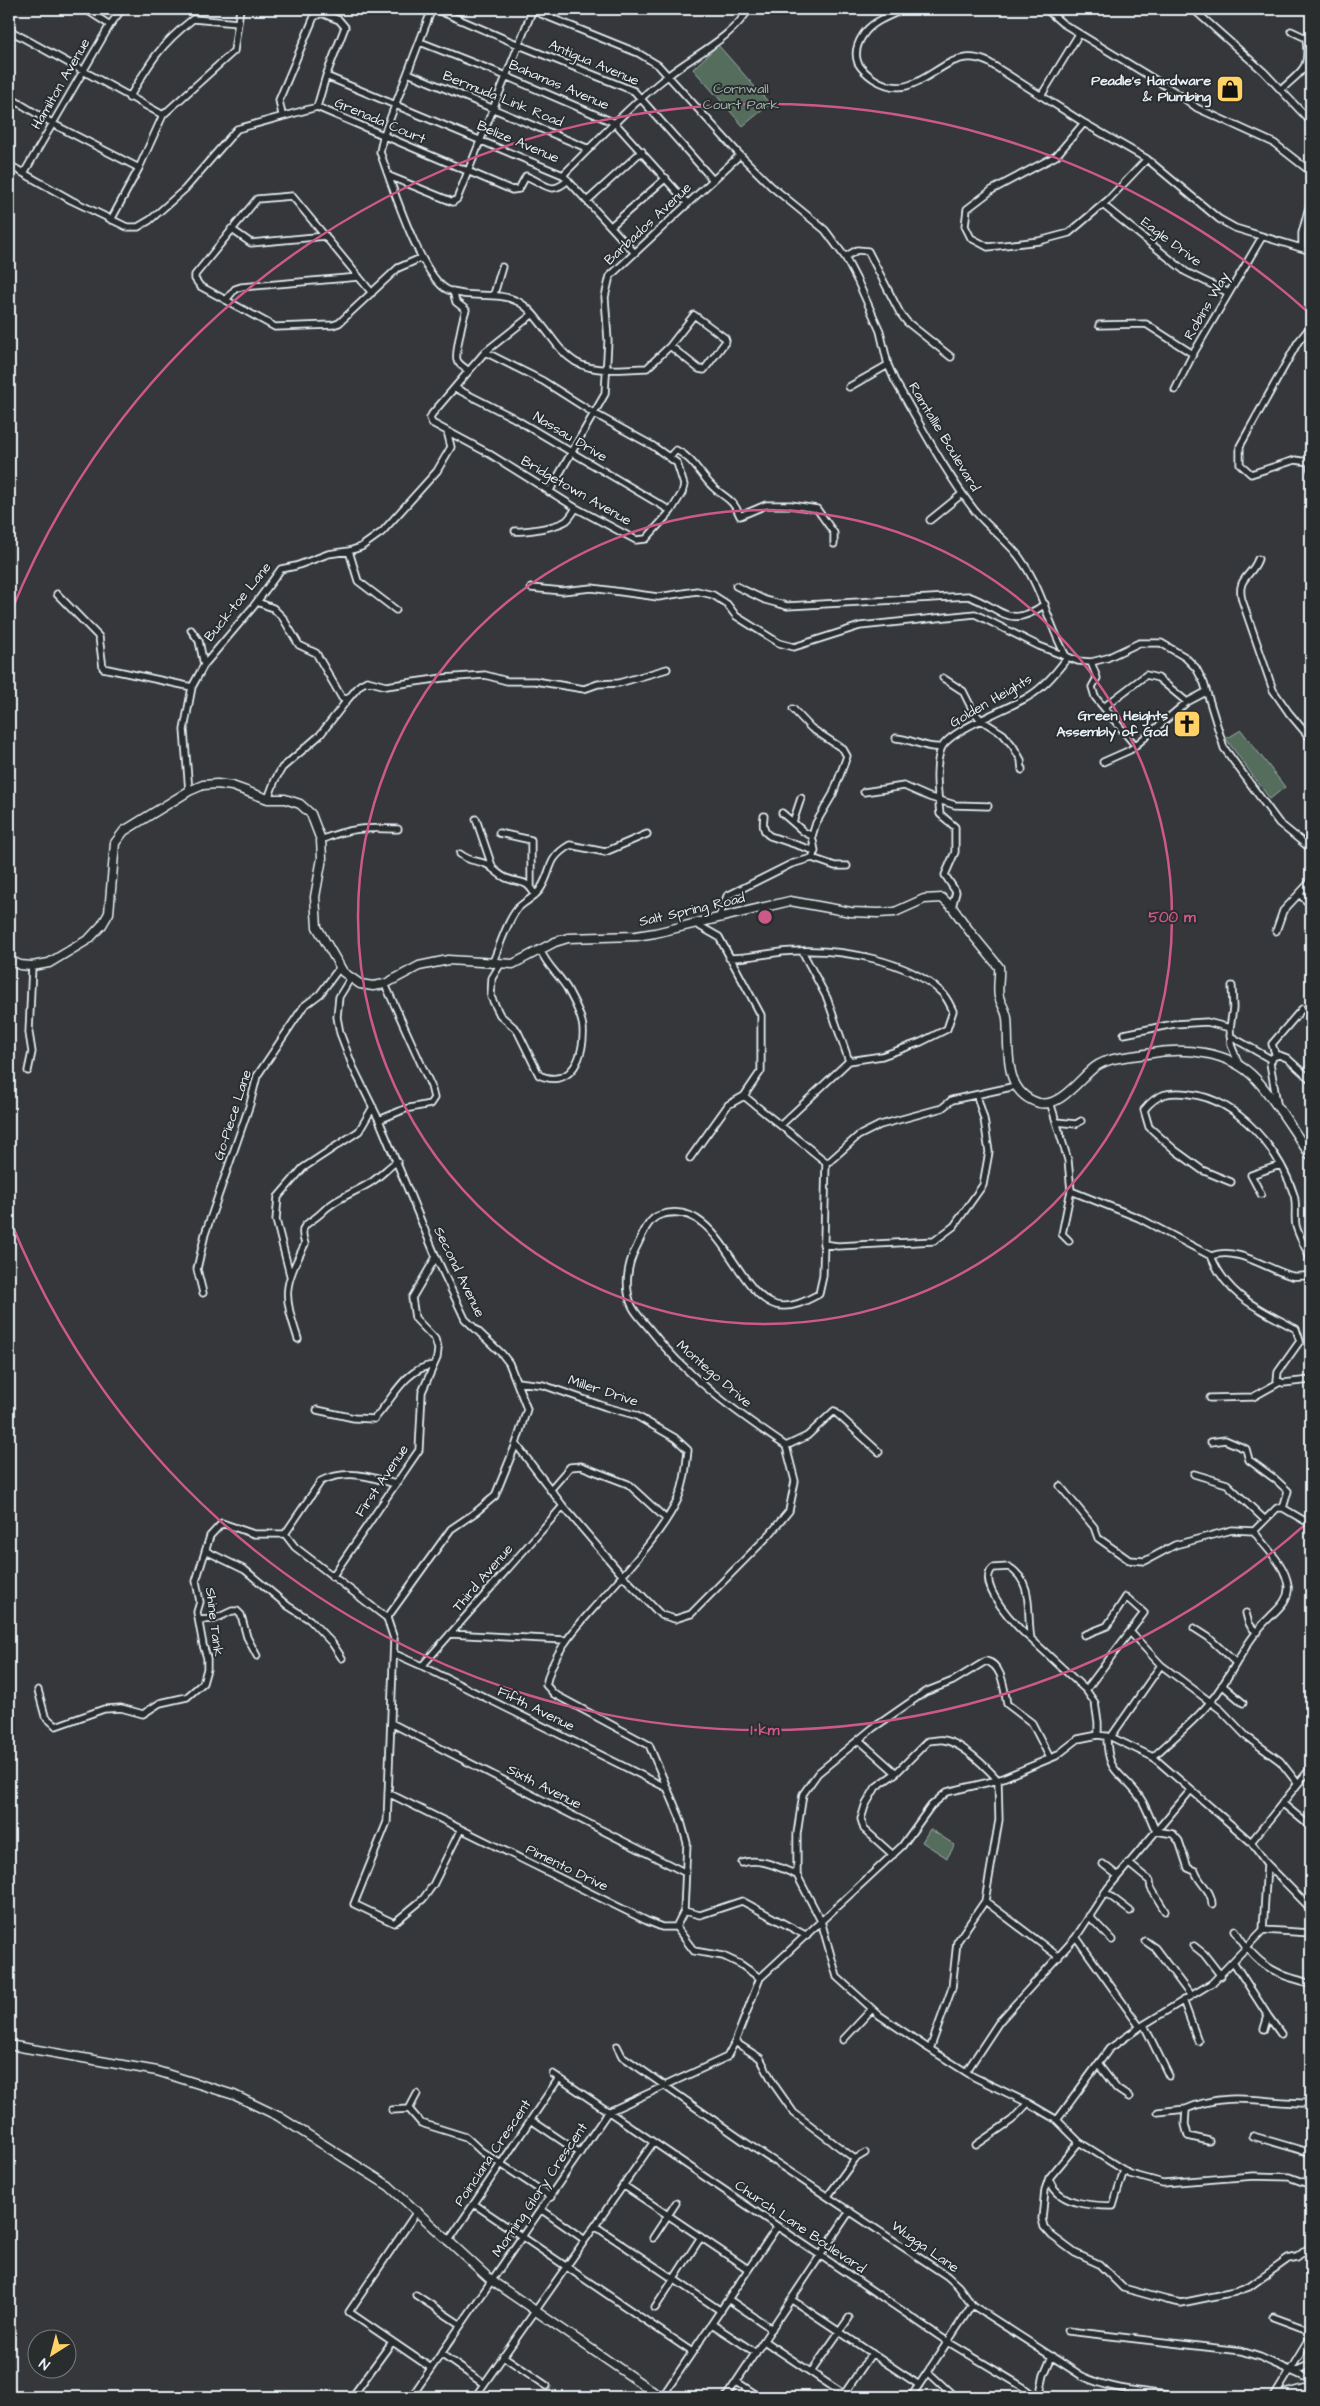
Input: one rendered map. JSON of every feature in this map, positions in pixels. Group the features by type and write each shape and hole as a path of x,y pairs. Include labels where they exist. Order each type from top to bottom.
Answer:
{"street":[{"path":"85,9 110,25"},
{"name":"Hamilton Avenue","path":"24,173 110,25 122,9"},
{"path":"111,220 139,168 163,115 234,51 240,9"},
{"path":"434,9 394,106 383,136 380,152 421,258 440,285 453,291 468,294 494,294 519,302 533,314 570,359 590,367 607,369 647,368 670,346 694,315 726,341 704,370 698,368 670,346"},
{"name":"Antigua Avenue","path":"434,9 634,91 713,180"},
{"path":"389,176 453,202 457,200 532,9"},
{"name":"Ramtallie Boulevard","path":"532,9 638,53 668,75 740,155 771,186 825,230 845,257 880,331 888,364 895,381 962,494 977,514 1022,560 1045,604 1056,638 1067,658"},
{"path":"563,175 615,123 668,75 729,31 744,18 749,9"},
{"path":"904,9 871,26 862,36 856,47 856,58 860,67 868,76 879,82 902,86 925,79 964,58 976,58 988,62 1084,123 1147,160 1218,219 1235,228 1311,251"},
{"path":"1046,9 1062,23 1177,93 1197,108 1267,139 1311,172"},
{"path":"1193,9 1282,90 1311,122"},
{"path":"282,115 278,100 314,17 321,13 339,20 345,27 326,76 317,107"},
{"path":"129,98 153,56 173,35 193,19 238,23"},
{"path":"9,30 129,98 163,115"},
{"path":"1282,90 1305,68 1308,56 1306,38 1291,32"},
{"path":"1041,96 1079,34"},
{"name":"Bahamas Avenue","path":"420,42 507,76 615,123 688,204"},
{"name":"Bermuda Link Road","path":"408,73 589,149"},
{"name":"Belize Avenue","path":"326,76 563,175 634,252"},
{"path":"9,97 53,123 139,168"},
{"name":"Grenada Court","path":"9,165 111,220 126,227 138,227 150,220 185,189 237,128 317,107 469,172 517,190 526,176 554,189 560,188 568,180"},
{"path":"1084,123 1056,156 992,190 967,209 966,226 971,238 988,246 1039,241 1069,233 1103,205 1147,160"},
{"path":"587,201 642,151"},
{"name":"Barbados Avenue","path":"549,492 605,394 607,319 605,297 606,286 610,276 740,155"},
{"path":"611,226 666,178"},
{"path":"372,293 292,196 256,199 198,270 195,279 200,286 275,327 327,326 339,323 372,293 398,268 421,258"},
{"path":"1302,247 1302,233 1311,200"},
{"name":"Eagle Drive","path":"1103,205 1186,272 1229,293"},
{"path":"231,229 251,243 326,236"},
{"name":"Robins Way","path":"1175,390 1193,354 1262,237"},
{"path":"845,257 857,250 868,251 900,313 912,327 952,357"},
{"path":"494,294 502,267"},
{"path":"226,300 235,289 241,287 359,277"},
{"path":"453,291 456,302 466,310 465,320 459,333 456,358 469,371"},
{"path":"455,388 484,352 533,314"},
{"path":"1099,325 1146,324 1193,354"},
{"path":"1311,326 1298,342 1240,446 1240,464 1251,474 1295,460 1310,460 1311,470"},
{"name":"Bridgetown Avenue","path":"455,388 432,414 432,422 488,453 576,508 636,540 642,541 671,511 682,493 684,485 676,463 669,457 543,381 484,352"},
{"path":"849,387 888,364"},
{"name":"Nassau Drive","path":"455,388 512,417 671,511"},
{"name":"Buck-toe Lane","path":"189,791 184,730 192,687 204,664 257,602 281,568 296,566 336,551 349,551 361,547 382,532 432,478 451,447 447,431"},
{"path":"669,457 676,450 685,454 712,486 732,500 740,516 766,505 792,505 817,509 834,533 834,544"},
{"path":"930,520 962,494"},
{"path":"515,531 524,532 560,523 570,517 576,508"},
{"path":"349,551 358,581 396,610"},
{"path":"1258,559 1256,565 1241,581 1239,590 1274,690 1289,713 1311,738"},
{"path":"736,586 765,600 787,606 968,596 981,600 1000,613 1012,617 1023,617 1045,604"},
{"path":"531,588 562,591 592,588 658,596 697,591 713,595 727,604 736,616 779,643 794,647 860,626 975,614 1067,658 1090,662 1108,658 1139,643 1162,644 1185,657 1196,668 1206,692 1224,748 1279,823 1311,849"},
{"path":"57,594 100,637 103,668 192,687"},
{"path":"257,602 273,608 283,618 299,645 316,653 342,698 348,699"},
{"path":"191,630 199,641 204,664"},
{"name":"Golden Heights","path":"942,747 981,720 1028,698 1048,682 1067,658"},
{"path":"1090,662 1097,678 1092,687 1095,697 1135,745"},
{"path":"268,799 274,780 282,768 298,752 320,736 348,699 360,685 367,681 386,686 486,676 507,681 535,681 584,689 598,684 618,683 667,669"},
{"path":"1104,707 1146,675 1158,678 1187,702"},
{"path":"943,678 963,691 972,709 981,720 994,726 1013,746 1021,760 1022,770"},
{"path":"1103,762 1135,745 1187,702 1206,692"},
{"path":"793,709 811,728 843,749 847,756 833,794 816,823 812,836 815,851 812,858"},
{"path":"896,738 909,739 929,747 942,747 938,771 940,814 955,827 955,852 945,875 952,883 956,892 952,907 970,933 999,966 999,998 1007,1017 1008,1059 1016,1086 1030,1098 1041,1103 1050,1102 1059,1099 1096,1067 1107,1061 1180,1050 1218,1057 1240,1067 1255,1078 1311,1156"},
{"path":"9,960 20,965 32,966 49,962 89,938 102,925 109,913 115,843 124,832 189,791 203,785 217,784 232,786 268,799 285,799 300,804 311,814 321,840 322,858 315,897 317,927 340,967 350,980"},
{"path":"864,792 904,786 955,806 988,806"},
{"path":"793,822 801,798"},
{"path":"782,813 804,832 812,836"},
{"path":"764,816 763,826 765,833 815,851"},
{"path":"476,819 493,869"},
{"path":"321,840 342,831 360,828 398,830"},
{"path":"499,834 531,840 531,887"},
{"path":"541,951 545,962 569,991 583,1026 583,1041 577,1062 570,1074 561,1078 547,1079 539,1075 517,1030 500,1015 491,997 492,978 496,964 519,907 541,890 548,868 558,852 570,845 606,852 624,846 647,834"},
{"path":"460,854 470,861 485,864 505,878 525,882 531,887 535,895"},
{"path":"718,916 727,896 790,864 812,858 835,866 847,866"},
{"path":"1276,931 1283,911 1311,881"},
{"path":"1299,894 1311,905"},
{"name":"Salt Spring Road","path":"350,980 373,986 385,984 419,966 464,960 513,964 541,951 554,942 568,938 636,936 696,924 718,916 790,901 851,912 878,913 896,912 924,899 935,897 942,898 952,907"},
{"path":"690,1158 728,1106 744,1096 761,1072 761,1015 719,937 696,924"},
{"path":"729,958 752,958 802,951 858,956 900,966 925,979 943,993 953,1011 947,1029 921,1042 882,1056 849,1061 781,1125"},
{"path":"802,951 827,998 849,1061"},
{"path":"28,1071 32,1052 29,1033 32,966"},
{"name":"Go-Piece Lane","path":"203,1293 197,1269 205,1234 250,1104 257,1076 304,1006 320,994 340,967"},
{"name":"Second Avenue","path":"350,980 339,998 337,1017 340,1033 353,1068 373,1106 436,1257 465,1319 502,1354 517,1382 527,1409 516,1444 494,1496 476,1512 451,1529 387,1618"},
{"path":"379,1120 405,1109 430,1104 434,1098 431,1086 385,984"},
{"path":"1232,986 1233,1008 1230,1036 1231,1045 1240,1067"},
{"path":"1274,1058 1272,1044 1302,1009"},
{"path":"1124,1034 1174,1024 1207,1022 1230,1028"},
{"path":"1230,1036 1274,1058"},
{"path":"1278,1108 1270,1063 1274,1058 1279,1055 1287,1058 1311,1080"},
{"path":"826,1162 830,1161 858,1136 880,1125 942,1108 952,1100 1016,1086"},
{"path":"1231,1182 1202,1170 1149,1127 1145,1119 1144,1110 1150,1102 1158,1096 1172,1092 1202,1095 1226,1105 1259,1135 1287,1174 1295,1198 1296,1225 1311,1261"},
{"path":"744,1096 826,1162"},
{"path":"826,1162 824,1244 838,1246 934,1241 954,1226 983,1186 989,1152 984,1119 976,1096"},
{"path":"1050,1102 1068,1160 1072,1191 1069,1195 1067,1219 1062,1234 1069,1242"},
{"path":"290,1275 276,1220 278,1197 303,1168 359,1131 373,1106"},
{"path":"1056,1122 1076,1124 1081,1121"},
{"path":"298,1339 286,1303 290,1275 305,1244 302,1234 307,1221 318,1216 325,1207 373,1181 397,1161"},
{"path":"1261,1194 1251,1175 1280,1165"},
{"path":"1072,1191 1139,1218 1210,1256 1215,1266 1243,1300 1296,1329 1300,1341 1278,1372 1277,1380 1280,1382"},
{"name":"Montego Drive","path":"786,1446 740,1415 698,1380 674,1358 653,1334 632,1306 627,1287 631,1258 651,1220 661,1215 681,1214 702,1222 714,1235 745,1278 763,1298 777,1305 799,1304 819,1294 824,1276 824,1244"},
{"path":"1210,1256 1221,1252 1242,1256 1294,1276 1311,1275"},
{"name":"First Avenue","path":"332,1577 419,1450 422,1392 437,1358 437,1343 415,1318 412,1298 436,1257"},
{"path":"317,1410 354,1418 374,1419 396,1389 414,1372 424,1366 433,1364"},
{"path":"1210,1398 1253,1397 1280,1382 1311,1380"},
{"name":"Miller Drive","path":"517,1382 543,1385 606,1407 635,1414 675,1438 688,1450 684,1479 677,1500 665,1518"},
{"path":"516,1444 550,1490 622,1575 660,1615 676,1619 691,1614 790,1512 795,1481 786,1446 807,1436 834,1410 879,1452"},
{"path":"1211,1442 1225,1440 1246,1449 1249,1460 1288,1491 1283,1508"},
{"path":"550,1490 570,1468 581,1466 628,1484 665,1518 647,1546 565,1640 548,1676 546,1685 554,1694 649,1745 680,1818 687,1843 684,1911 676,1927 694,1950 701,1954 711,1953 723,1956 740,1964 760,1978"},
{"path":"395,1484 363,1474 330,1477 321,1482 285,1534 295,1547 387,1618 394,1639 386,1822 354,1904 394,1923 423,1899 433,1886 461,1829"},
{"path":"1194,1474 1227,1484 1265,1520"},
{"path":"1060,1486 1094,1527 1098,1538 1129,1560 1144,1561 1175,1545 1232,1530 1254,1530 1277,1508 1283,1508 1305,1521 1311,1518"},
{"name":"Third Avenue","path":"422,1666 563,1506"},
{"name":"Shine Tank","path":"38,1690 45,1716 56,1726 104,1710 121,1708 142,1714 166,1701 187,1697 203,1683 207,1669 207,1658 197,1612 200,1602 196,1581 210,1536 222,1523 254,1534 285,1534"},
{"path":"1153,1757 1210,1702 1258,1632 1283,1603 1287,1595 1288,1585 1273,1553 1254,1530"},
{"path":"206,1551 245,1570 288,1606 310,1620 332,1643 342,1658"},
{"path":"1031,1639 1029,1598 1021,1577 1009,1567 993,1568 989,1576 994,1596 1008,1618 1086,1690 1095,1703 1098,1735"},
{"path":"1084,1635 1107,1626 1126,1597 1144,1612 1131,1633 1086,1690"},
{"path":"199,1620 215,1619 232,1611 241,1614 247,1637 257,1656"},
{"path":"1246,1613 1248,1623 1253,1630 1258,1632"},
{"path":"1194,1628 1208,1636 1236,1663"},
{"path":"1131,1633 1161,1665 1210,1702 1246,1737 1280,1761 1298,1784"},
{"path":"450,1634 565,1640"},
{"name":"Fifth Avenue","path":"394,1654 422,1666 666,1787"},
{"path":"1050,1758 1032,1723 1007,1704 1002,1679 996,1667 986,1661 953,1681 925,1692 859,1740 818,1773 803,1794 797,1834 797,1875 821,1921 836,1977 872,2009 930,2050 966,2072 1028,2103 1057,2120 1079,2142 1124,2170 1163,2183 1254,2176 1289,2177 1311,2185"},
{"path":"1156,1831 1141,1799 1114,1770 1110,1762 1109,1736 1161,1665"},
{"path":"1222,1685 1242,1703"},
{"name":"Sixth Avenue","path":"391,1723 686,1873"},
{"path":"608,2112 726,2057 735,2042 760,1978 893,1855 902,1846 931,1806 947,1792 998,1780 1050,1758 1078,1739 1098,1735 1109,1736 1153,1757 1251,1842 1267,1864 1311,1909"},
{"path":"859,1740 896,1773"},
{"path":"893,1855 864,1829 861,1819 864,1806 876,1787 896,1773 928,1741 944,1740 983,1764 998,1780 999,1820 985,1901 957,1942 952,1988 930,2050"},
{"path":"1251,1842 1311,1768"},
{"path":"966,2072 999,2022 1076,1938 1089,1916 1128,1863 1190,1790"},
{"name":"Pimento Drive","path":"388,1793 647,1921 662,1926 676,1927"},
{"path":"1282,1803 1311,1828"},
{"path":"1156,1831 1173,1834 1179,1841 1188,1868 1195,1872 1197,1878 1212,1896 1212,1904"},
{"path":"742,1863 753,1861 766,1863 797,1875"},
{"path":"1128,1863 1150,1881 1151,1888 1165,1911"},
{"path":"1103,1864 1118,1876"},
{"path":"1057,2120 1109,2049 1221,1976 1263,1930 1267,1864"},
{"path":"1106,1892 1130,1911"},
{"path":"684,1911 700,1915 742,1901 807,1936"},
{"path":"985,1901 1059,1957"},
{"path":"1089,1916 1112,1940"},
{"path":"1235,1930 1246,1948 1262,1962 1281,1974 1311,1985"},
{"path":"1263,1930 1311,1933"},
{"path":"1076,1938 1142,2026 1169,2076"},
{"path":"1145,1942 1155,1948 1191,1996"},
{"path":"1194,1946 1204,1954 1221,1976"},
{"path":"1234,1963 1281,2034"},
{"path":"1183,2000 1198,2041"},
{"path":"842,2040 872,2009"},
{"path":"1264,2029 1268,2016"},
{"path":"735,2042 760,2058 775,2086 794,2113 856,2158"},
{"path":"9,2045 157,2071 234,2095 282,2118 362,2167 389,2186 418,2210 448,2242 492,2281 534,2312 662,2397 777,2227"},
{"name":"Wugga Lane","path":"617,2046 622,2056 663,2085 947,2276 958,2286 972,2305 1082,2376 1098,2384 1183,2397"},
{"path":"1098,2064 1117,2089 1129,2097"},
{"name":"Church Lane Boulevard","path":"553,2074 948,2342 1037,2397"},
{"name":"Poinciana Crescent","path":"448,2242 559,2078"},
{"path":"409,2108 417,2094"},
{"path":"1158,2112 1186,2110 1220,2099 1236,2098 1311,2103"},
{"path":"976,2145 1012,2120 1028,2103"},
{"path":"392,2110 409,2108"},
{"path":"409,2108 421,2123 466,2137 481,2151 502,2163 551,2197"},
{"path":"1186,2110 1185,2124 1188,2136 1209,2141"},
{"name":"Morning Glory Crescent","path":"414,2393 523,2238 608,2112"},
{"path":"531,2120 580,2153"},
{"path":"1253,2136 1311,2152"},
{"path":"1079,2142 1055,2168 1049,2178 1045,2190 1042,2219 1044,2227 1052,2236 1075,2253 1099,2264 1123,2288 1181,2303 1242,2290 1288,2259 1297,2257 1311,2246"},
{"path":"475,2397 653,2143"},
{"path":"828,2196 856,2158 865,2153"},
{"path":"1049,2178 1052,2186 1070,2200 1088,2206 1113,2206 1124,2170"},
{"path":"623,2185 748,2269"},
{"path":"653,2238 676,2203"},
{"path":"474,2204 692,2352"},
{"path":"418,2210 348,2312 431,2368"},
{"path":"542,2210 585,2240"},
{"path":"726,2397 850,2211"},
{"path":"595,2226 721,2311"},
{"path":"655,2308 701,2237"},
{"path":"416,2295 461,2325"},
{"path":"728,2299 772,2329"},
{"path":"792,2300 920,2385"},
{"path":"911,2397 972,2305"},
{"path":"1272,2317 1311,2331"},
{"path":"811,2372 849,2318"},
{"path":"712,2324 756,2354"},
{"path":"1068,2331 1241,2351 1260,2357 1311,2380"},
{"path":"1275,2397 1311,2336"},
{"path":"764,2341 845,2396 872,2353"},
{"path":"352,2397 392,2342"},
{"path":"441,2354 484,2384"},
{"path":"503,2356 547,2386"},
{"path":"1037,2397 1052,2356"},
{"path":"1292,2371 1311,2364"},
{"path":"928,2372 955,2397"},
{"path":"737,2382 760,2397"},
{"path":"1275,2397 1311,2387"}],"green space":[{"name":"Cornwall Court Park","path":"718,45 770,104 743,126 693,69"},
{"path":"1241,730 1285,787 1270,799 1226,739"},
{"path":"930,1829 955,1845 947,1858 922,1842"}],"place":[{"name":"Peadle's Hardware & Plumbing","path":"1230,89"},
{"name":"Green Heights Assembly of God","path":"1187,724"}]}
